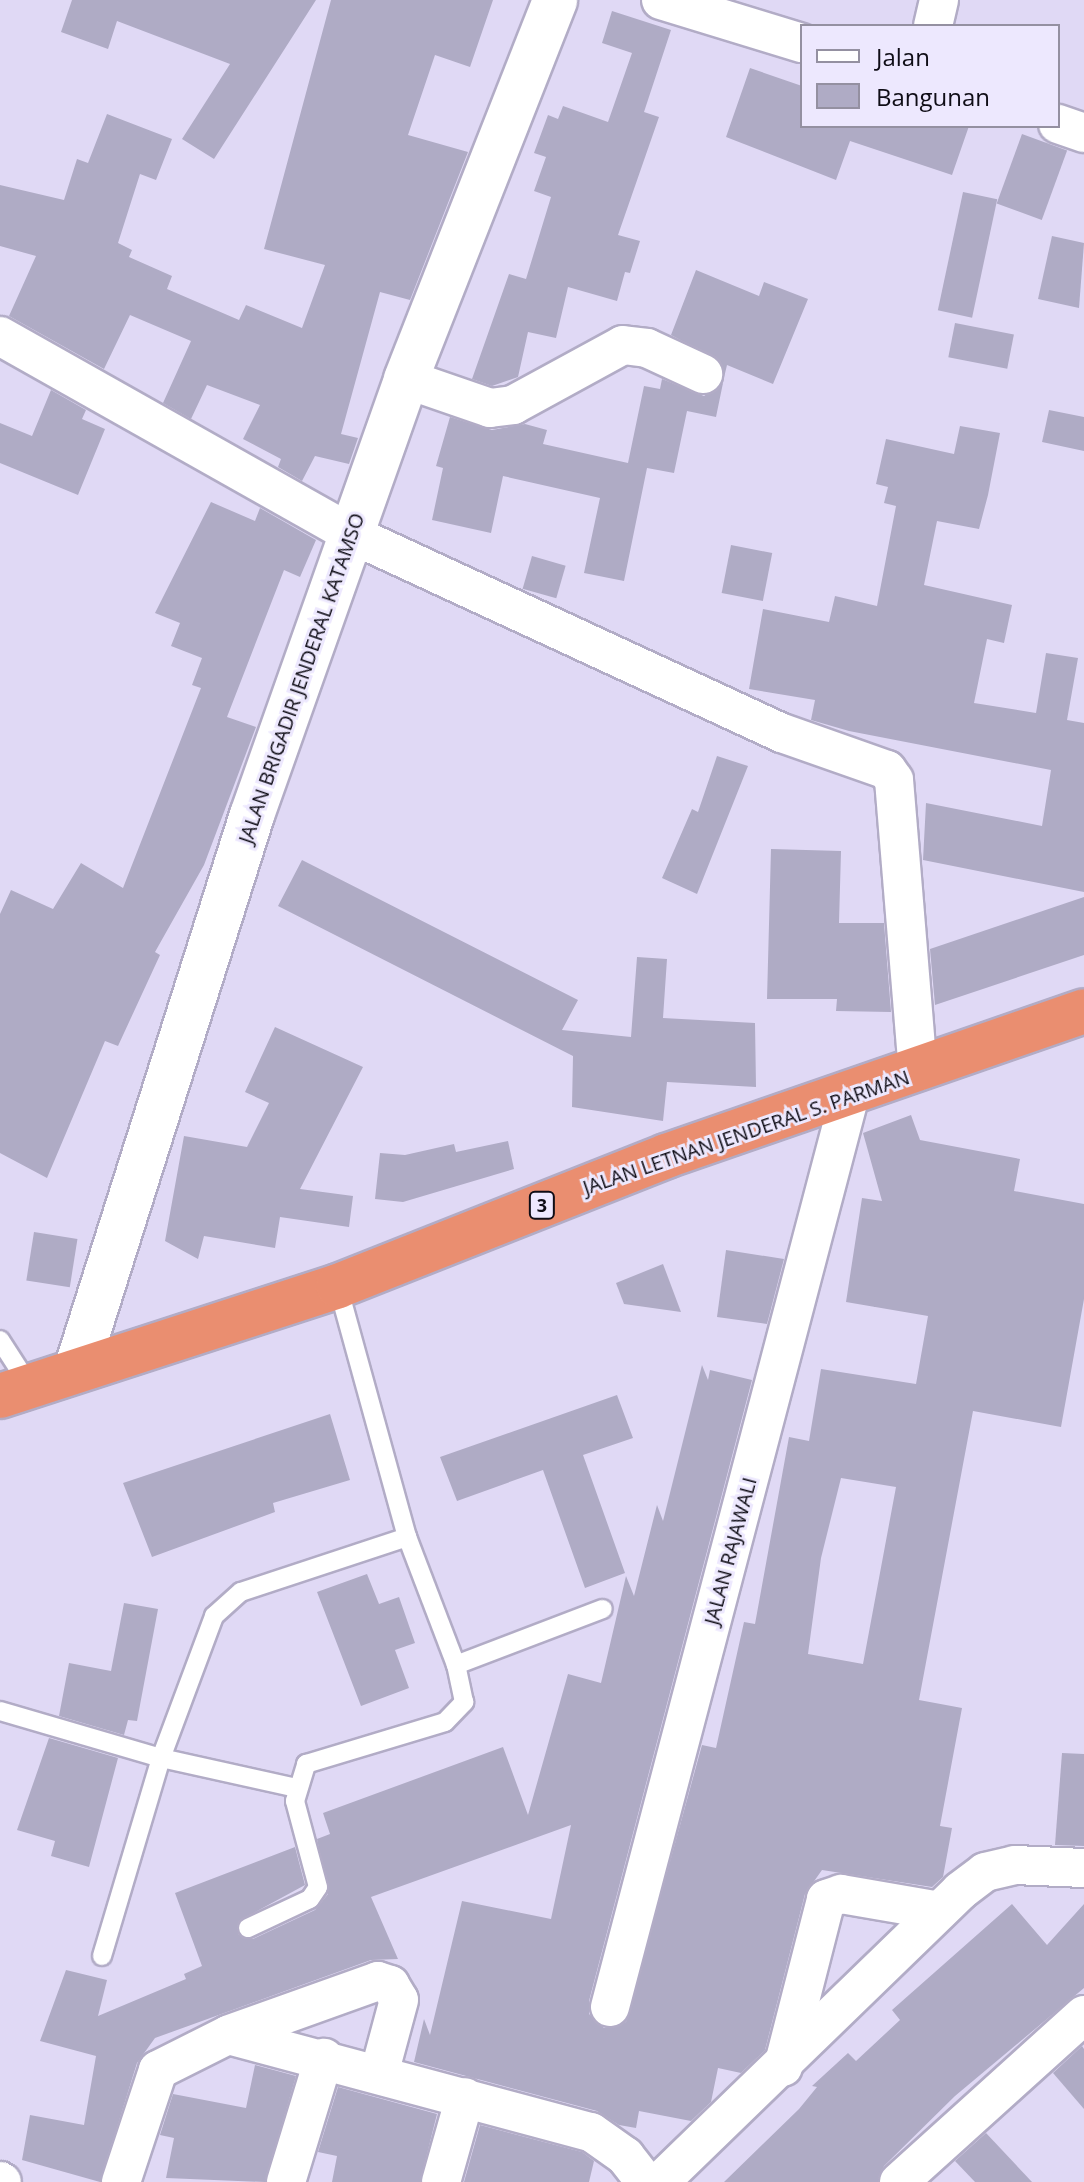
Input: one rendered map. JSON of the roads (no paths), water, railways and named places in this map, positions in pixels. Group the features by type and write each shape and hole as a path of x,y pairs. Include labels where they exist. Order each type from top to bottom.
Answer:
{"highway":[{"name":"JALAN LETNAN JENDERAL S. PARMAN","path":"14,1390 77,1367 338,1286 666,1156 850,1095 1084,1011"}],"street":[{"name":"JALAN BRIGADIR JENDERAL KATAMSO","path":"77,1367 252,815 406,379 555,0"},
{"path":"661,0 800,42"},
{"path":"933,24 939,0"},
{"path":"1060,125 1084,133"},
{"path":"0,336 351,534 782,733 893,777 918,1071"},
{"path":"406,379 490,408 513,405 623,345 647,348 703,374"},
{"name":"JALAN RAJAWALI","path":"610,2007 850,1095"},
{"path":"660,2182 783,2069 939,1911 985,1872 1015,1865 1084,1868"},
{"path":"783,2069 826,1899 841,1894 939,1911"},
{"path":"121,2182 158,2070 228,2035 378,1981 390,1985 399,2000 379,2074"},
{"path":"899,2182 1084,2015"},
{"path":"228,2035 324,2058 591,2132 629,2173"},
{"path":"286,2182 324,2058"},
{"path":"441,2182 465,2097"}],"lane":[{"path":"248,1928 310,1899 318,1887 296,1788 306,1764 445,1722 464,1702 456,1665 407,1537 338,1286"},
{"path":"0,1340 14,1390"},
{"path":"102,1956 161,1758 214,1616 241,1592 407,1537"},
{"path":"456,1665 603,1609"},
{"path":"0,1711 161,1758 296,1788"}]}
